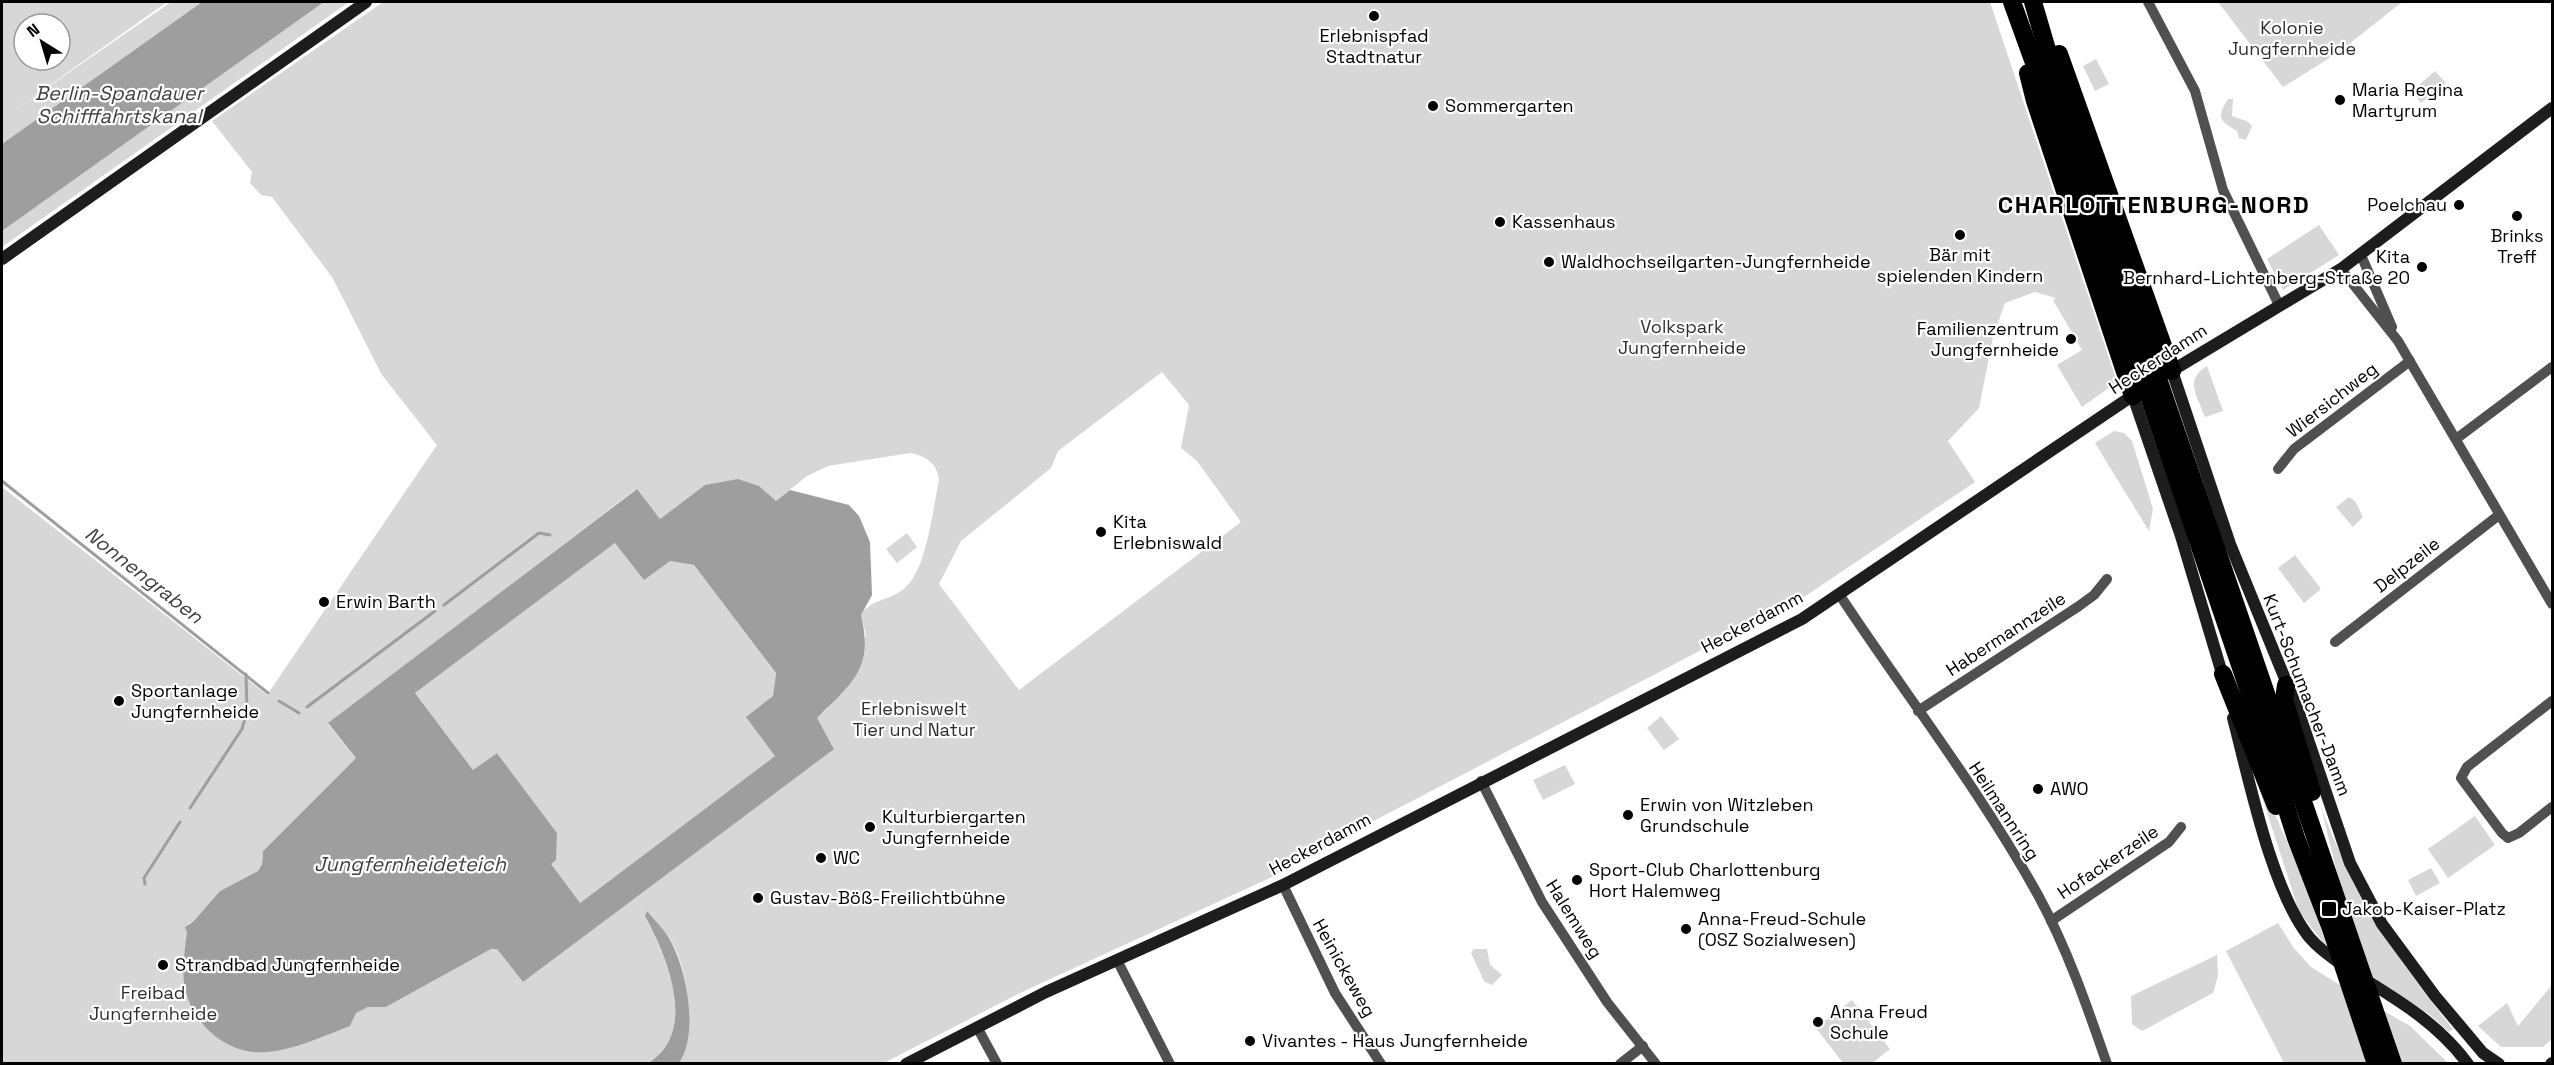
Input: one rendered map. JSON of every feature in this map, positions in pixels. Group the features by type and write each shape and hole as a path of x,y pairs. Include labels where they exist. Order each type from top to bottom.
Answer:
{"highway":[{"path":"2033,2 2043,38 2223,571 2311,820 2331,917"},
{"path":"2015,10 2035,101 2136,394"},
{"path":"2015,10 2156,416 2296,838 2331,917 2374,1033 2393,1064"},
{"path":"2043,38 2058,51 2073,87 2169,372"},
{"path":"2223,674 2272,796 2296,838"},
{"path":"2286,686 2284,700 2314,807 2311,820"},
{"path":"2374,1033 2376,1064"}],"main road":[{"path":"2,259 366,2"},
{"name":"Heckerdamm","path":"906,1064 1117,960 1283,885 1481,781 1802,619 2169,372 2341,269 2553,108"},
{"name":"Kurt-Schumacher-Damm","path":"2169,372 2234,555 2320,771 2350,863 2382,924 2435,996 2483,1053 2499,1064"},
{"path":"2136,394 2223,674 2226,694 2274,867 2287,898 2307,935 2334,960 2424,1018 2440,1031 2468,1064"}],"street":[{"path":"2148,2 2186,71 2200,105 2223,190 2279,305"},
{"path":"2361,255 2397,341"},
{"path":"2341,269 2410,361 2499,515 2551,597"},
{"name":"Wiersichweg","path":"2278,469 2294,449 2410,361"},
{"path":"2456,439 2553,367"},
{"name":"Delpzeile","path":"2335,642 2499,515"},
{"name":"Habermannzeile","path":"1918,711 2079,606 2094,595 2107,579"},
{"name":"Heilmannring","path":"1839,594 2001,833 2051,921 2108,1064"},
{"path":"2553,701 2467,766 2461,778 2508,838 2519,833 2553,807"},
{"name":"Halemweg","path":"1481,781 1542,902 1607,1002 1656,1064"},
{"name":"Hofackerzeile","path":"2051,921 2159,850 2181,827"},
{"name":"Heinickeweg","path":"1283,885 1338,998 1381,1064"},
{"path":"1117,960 1170,1064"},
{"path":"977,1027 997,1064"},
{"path":"1620,1064 1642,1046"}],"green space":[{"path":"2,2 167,2 72,69 72,12 12,12 12,72 68,72 13,111 171,2 202,2 2,144"},
{"path":"324,2 349,2 2,247 2,231"},
{"name":"Volkspark Jungfernheide","path":"383,2 1990,2 2117,382 2082,407 2057,365 2082,350 2053,300 2056,298 2035,292 2005,303 1993,337 1979,408 1948,441 1975,482 1807,595 1297,861 1274,876 1022,992 884,1063 679,1063 685,1051 689,1019 681,964 669,938 645,916 669,973 674,994 675,1014 672,1033 663,1050 648,1063 2,1063 2,487 267,695 437,445 382,375 332,277 272,197 261,195 250,183 252,172 212,121","holes":["1162,372 1189,405 1181,448 1197,461 1241,522 1019,690 939,584 961,541 1051,468 1058,451","910,453 930,461 938,474 939,480 928,536 920,565 907,586 872,605 861,614 866,636 827,709 816,718 834,748 523,982 497,949 491,949 386,1007 368,1007 355,1013 350,1026 286,1049 256,1052 202,1024 188,998 184,982 184,957 189,923 193,923 220,891 258,871 262,864 263,851 356,758 328,724 636,489 660,519 705,485 776,501 807,476 828,466"]},
{"name":"Kolonie Jungfernheide","path":"2218,2 2402,2 2339,52 2283,87"},
{"path":"2096,59 2109,84 2095,91 2083,66"},
{"path":"2435,71 2446,83 2421,103 2412,91"},
{"path":"2228,99 2233,99 2232,116 2247,121 2252,126 2246,140 2239,138 2237,131 2222,118 2222,111"},
{"path":"2319,225 2339,255 2283,290 2267,259"},
{"path":"2207,366 2223,411 2205,417 2196,395 2194,382 2200,371"},
{"path":"2114,431 2124,433 2132,441 2153,509 2149,531 2095,443"},
{"path":"2349,497 2355,501 2363,517 2353,527 2336,507"},
{"path":"907,533 917,547 897,563 886,549"},
{"path":"615,543 670,561 694,565 776,673 773,696 775,756 580,903 550,864 557,833 497,753 473,770 415,693"},
{"path":"2295,555 2321,589 2304,603 2278,568"},
{"path":"1661,716 1679,739 1664,750 1647,728"},
{"path":"2245,745 2310,895 2327,948 2299,911"},
{"path":"1565,765 1575,784 1543,800 1533,780"},
{"path":"2321,807 2347,868 2377,923 2412,976 2453,1029 2449,1032 2429,1014 2371,978 2342,893"},
{"path":"2475,816 2495,845 2448,878 2428,849"},
{"path":"2431,868 2440,883 2416,896 2408,880"},
{"path":"2278,923 2293,947 2311,967 2343,987 2368,1063 2284,1063 2226,951"},
{"path":"1474,949 1487,949 1490,965 1502,975 1492,985 1484,981 1471,953"},
{"path":"2217,955 2218,976 2213,993 2142,1031 2132,1024 2131,996"},
{"path":"2552,985 2552,1039 2543,1047 2501,1047 2478,1026 2507,1003 2518,1026"},
{"path":"1852,1000 1890,1049 1872,1063 1843,1063 1816,1028"},
{"path":"2382,1010 2410,1026 2448,1063 2400,1063"}],"water":[{"name":"Berlin-Spandauer Schifffahrtskanal","path":"202,2 324,2 2,231 2,144"},
{"name":"Jungfernheideteich","path":"738,479 759,486 776,501 790,490 849,505 859,516 870,542 872,595 861,615 865,649 857,674 817,718 834,749 523,982 497,949 491,949 386,1007 368,1007 356,1013 350,1026 298,1046 277,1051 252,1052 237,1048 212,1034 193,1010 187,997 183,976 187,932 185,927 193,922 220,891 258,871 262,864 263,851 356,758 328,723 637,489 660,519 705,485","holes":["615,543 644,580 670,561 694,565 776,673 773,696 746,717 775,756 580,903 551,864 556,860 557,833 497,753 473,770 415,693"]},
{"path":"647,911 670,940 686,984 688,1036 685,1051 679,1063 648,1063 663,1050 672,1033 675,1014 674,993 669,972 645,916"}],"waterway":[{"name":"Nonnengraben","path":"2,481 268,693"},
{"name":"Nonnengraben","path":"444,605 539,533 550,535"},
{"name":"Nonnengraben","path":"307,707 435,611"},
{"path":"190,808 242,729 247,711 246,674"},
{"name":"Nonnengraben","path":"279,701 299,713"},
{"path":"145,884 144,878 180,822"}],"place":[{"name":"Erlebnispfad Stadtnatur","path":"1374,16"},
{"name":"Maria Regina Martyrum","path":"2340,100"},
{"name":"Sommergarten","path":"1433,106"},
{"name":"Poelchau","path":"2459,205"},
{"name":"Brinks Treff","path":"2517,216"},
{"name":"Kassenhaus","path":"1500,222"},
{"name":"Bär mit spielenden Kindern","path":"1960,235"},
{"name":"Waldhochseilgarten-Jungfernheide","path":"1549,262"},
{"name":"Kita Bernhard-Lichtenberg-Straße 20","path":"2422,267"},
{"name":"Familienzentrum Jungfernheide","path":"2071,339"},
{"name":"Kita Erlebniswald","path":"1101,532"},
{"name":"Erwin Barth","path":"324,602"},
{"name":"Sportanlage Jungfernheide","path":"119,701"},
{"name":"AWO","path":"2038,789"},
{"name":"Erwin von Witzleben Grundschule","path":"1628,815"},
{"name":"Kulturbiergarten Jungfernheide","path":"870,827"},
{"name":"WC","path":"821,858"},
{"name":"Sport-Club Charlottenburg Hort Halemweg","path":"1577,880"},
{"name":"Gustav-Böß-Freilichtbühne","path":"758,898"},
{"name":"Jakob-Kaiser-Platz","path":"2329,909"},
{"name":"Anna-Freud-Schule (OSZ Sozialwesen)","path":"1686,929"},
{"name":"Strandbad Jungfernheide","path":"163,965"},
{"name":"Anna Freud Schule","path":"1818,1022"},
{"name":"Vivantes - Haus Jungfernheide","path":"1250,1041"}],"district":[{"name":"CHARLOTTENBURG-NORD","path":"2154,205"}],"park label":[{"name":"Erlebniswelt Tier und Natur","path":"914,719"},
{"name":"Freibad Jungfernheide","path":"153,1003"}]}
